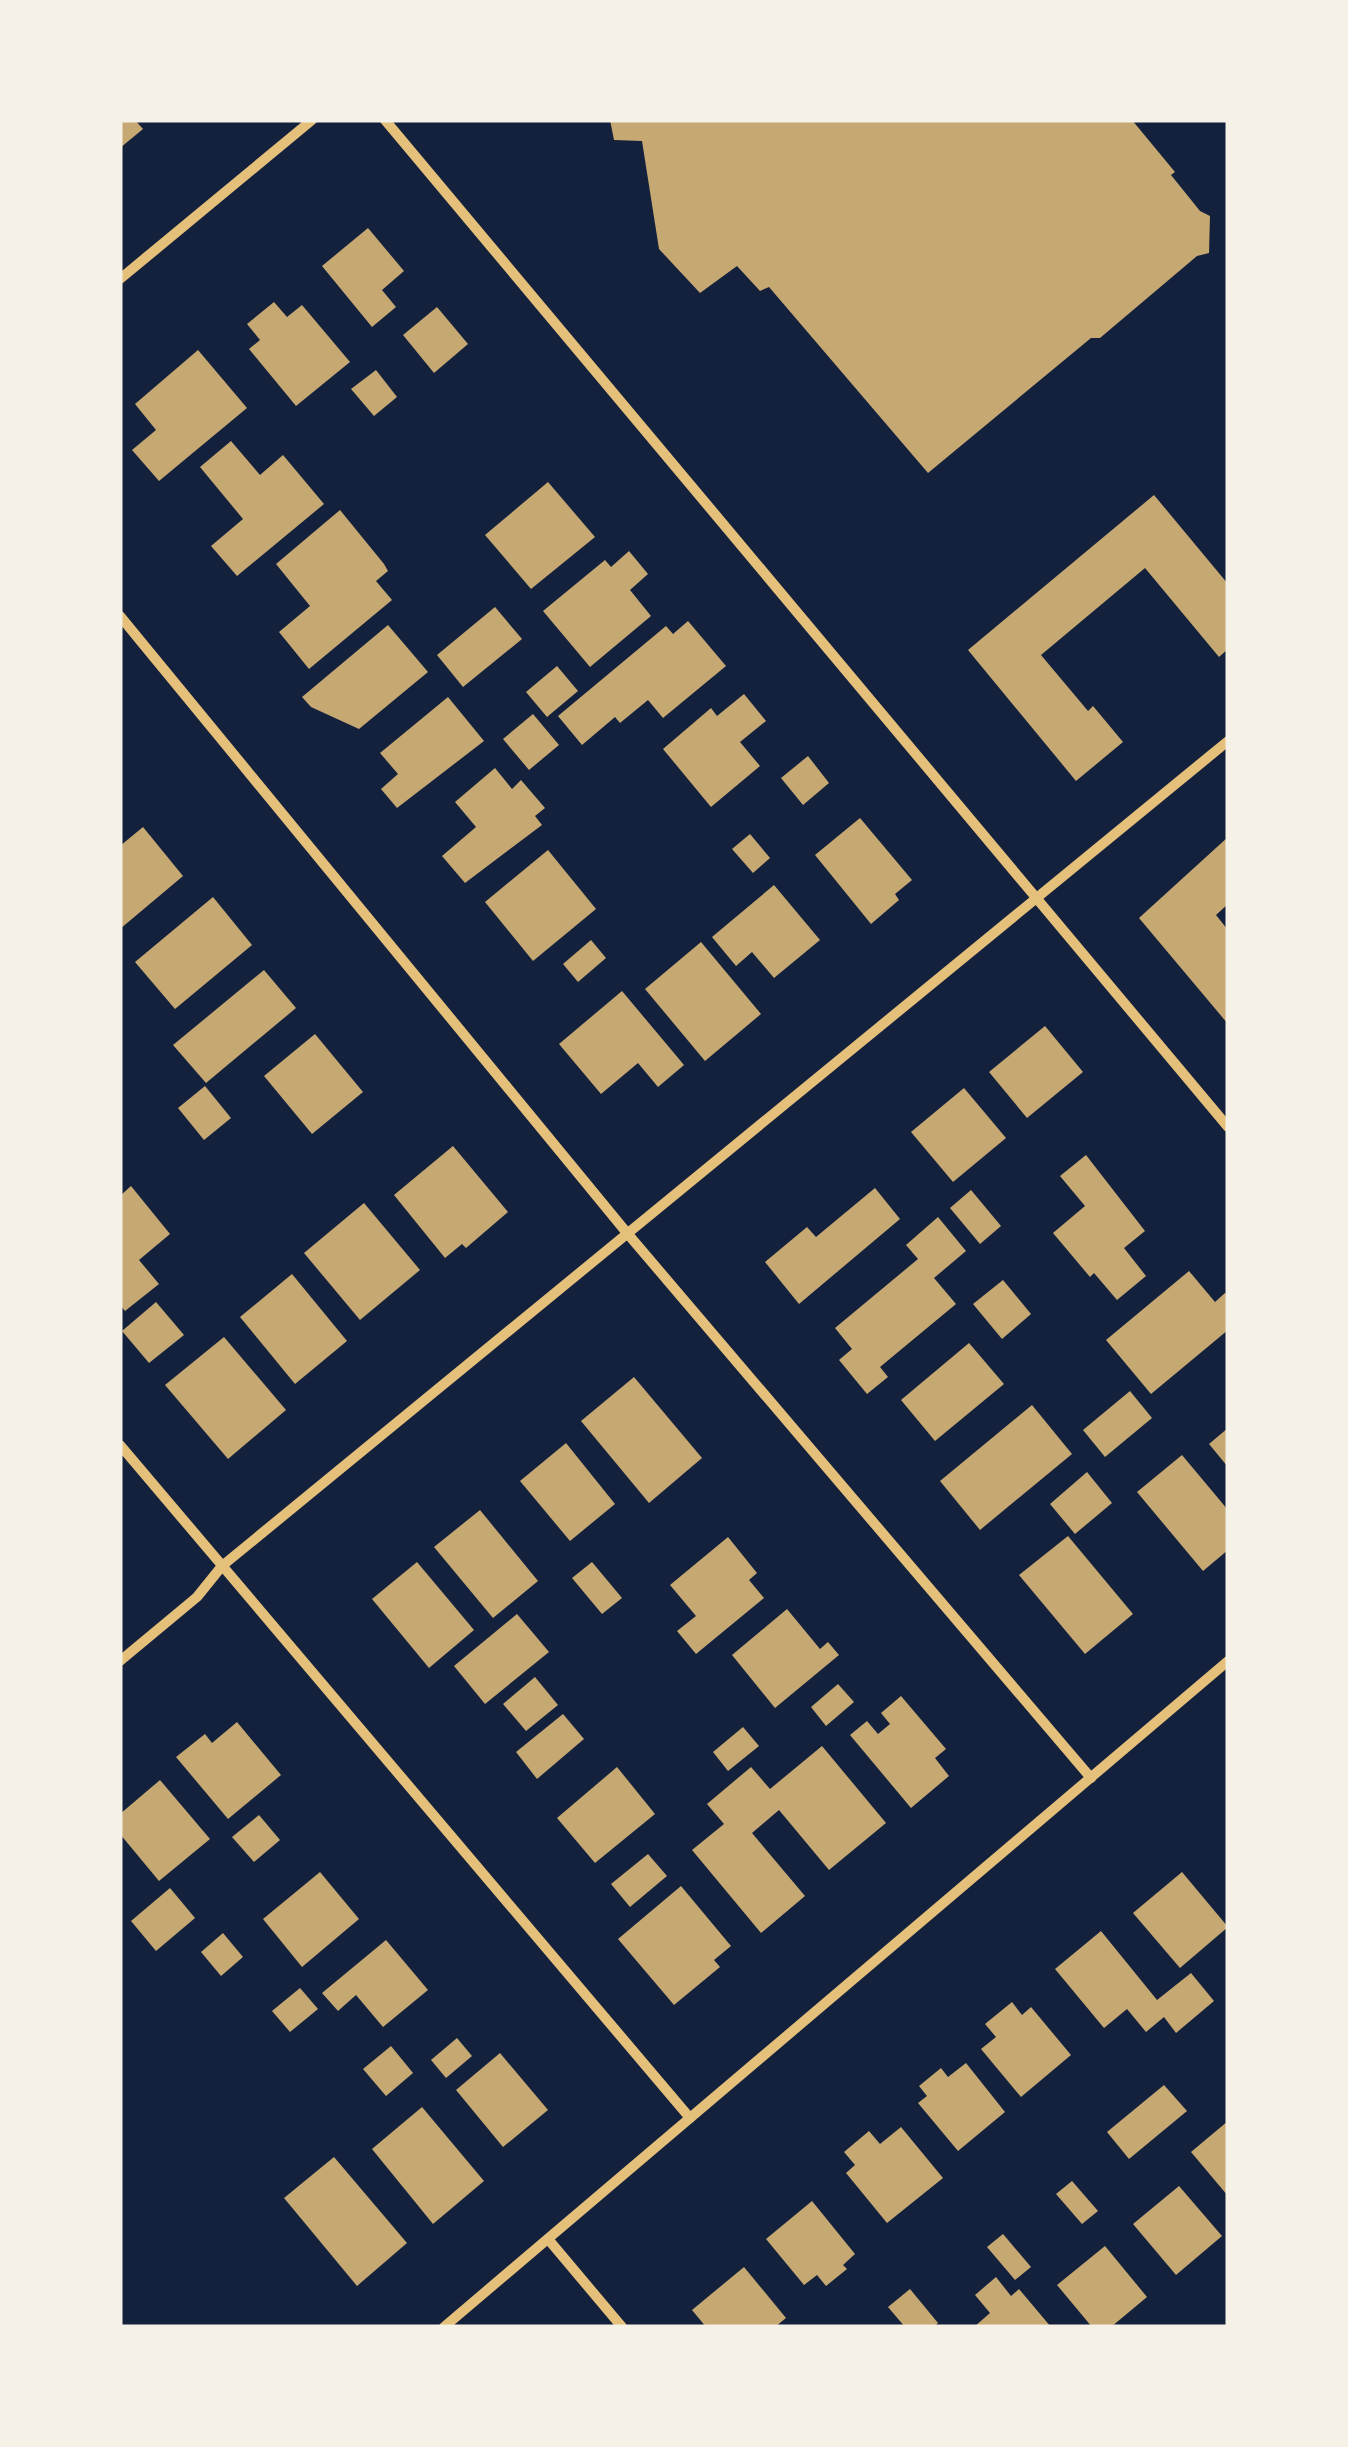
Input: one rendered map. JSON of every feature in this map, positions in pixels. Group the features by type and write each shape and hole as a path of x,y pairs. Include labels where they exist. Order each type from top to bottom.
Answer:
{"street":[{"path":"120,280 312,120"},
{"path":"386,120 1228,1127"},
{"path":"120,616 627,1233 1091,1778"},
{"path":"120,1661 197,1597 222,1566 1228,741"},
{"path":"120,1445 690,2118"},
{"path":"444,2327 1228,1661"},
{"path":"548,2239 622,2327"}],"building":[{"path":"120,120 135,120 143,129 120,148"},
{"path":"610,120 1132,120 1175,172 1171,175 1200,211 1210,216 1209,253 1197,256 1100,338 1091,338 928,473 769,287 760,291 737,266 700,293 659,249 642,141 614,140"},
{"path":"368,228 404,271 382,290 396,307 372,327 322,266"},
{"path":"274,302 287,317 302,305 350,362 296,406 249,349 260,340 247,324"},
{"path":"437,307 468,344 434,373 403,335"},
{"path":"198,350 247,408 159,481 132,450 156,430 135,404"},
{"path":"376,370 397,397 374,416 351,389"},
{"path":"231,441 260,475 283,455 324,504 237,576 211,546 243,519 200,467"},
{"path":"548,482 595,537 531,589 485,535"},
{"path":"1154,495 1228,584 1228,649 1219,657 1145,568 1041,655 1088,711 1093,706 1123,742 1076,781 968,650"},
{"path":"340,510 384,564 388,571 376,581 392,600 309,669 279,632 310,606 276,564"},
{"path":"629,551 648,574 630,590 651,616 590,667 543,611 605,560 611,567"},
{"path":"495,607 522,639 463,687 437,655"},
{"path":"688,621 726,666 663,718 648,700 620,723 615,717 582,745 558,716 666,626 673,634"},
{"path":"388,625 428,672 359,729 311,707 302,697"},
{"path":"557,666 578,691 547,717 526,692"},
{"path":"744,694 766,721 740,742 760,766 711,807 663,749 711,708 717,716"},
{"path":"448,697 484,741 397,808 381,789 398,774 380,753"},
{"path":"533,714 559,745 529,770 503,739"},
{"path":"808,756 829,783 803,805 781,778"},
{"path":"495,768 512,789 521,780 545,808 535,816 542,825 465,883 442,856 476,827 455,802"},
{"path":"860,818 912,880 895,894 899,900 871,924 815,855"},
{"path":"143,827 183,876 120,929 120,846"},
{"path":"750,834 770,858 753,873 732,849"},
{"path":"1228,837 1228,904 1216,915 1228,930 1228,1024 1139,918"},
{"path":"548,850 596,909 533,961 485,902"},
{"path":"774,885 820,940 774,978 752,952 736,966 712,937"},
{"path":"213,897 252,945 175,1009 135,962"},
{"path":"591,940 606,958 578,982 563,964"},
{"path":"701,942 761,1014 705,1061 645,989"},
{"path":"264,970 296,1008 206,1083 173,1045"},
{"path":"622,991 684,1065 658,1087 638,1063 601,1094 559,1044"},
{"path":"1045,1026 1083,1072 1027,1118 989,1072"},
{"path":"315,1034 363,1092 312,1134 264,1076"},
{"path":"205,1086 231,1118 204,1140 178,1108"},
{"path":"964,1088 1006,1138 953,1182 911,1132"},
{"path":"453,1146 508,1212 466,1248 462,1244 445,1258 394,1195"},
{"path":"1086,1155 1145,1231 1124,1248 1146,1276 1117,1300 1094,1273 1090,1277 1053,1233 1085,1206 1060,1176"},
{"path":"131,1186 170,1234 139,1260 159,1284 125,1311 120,1305 120,1196"},
{"path":"875,1188 900,1219 799,1304 765,1262 807,1227 816,1237"},
{"path":"971,1190 1001,1226 980,1244 950,1208"},
{"path":"364,1203 420,1270 360,1320 304,1253"},
{"path":"938,1217 966,1251 934,1278 956,1304 880,1367 888,1377 867,1394 839,1360 852,1349 835,1328 918,1259 906,1245"},
{"path":"1189,1271 1215,1302 1225,1293 1228,1296 1228,1330 1151,1394 1106,1340"},
{"path":"292,1274 347,1341 295,1384 240,1317"},
{"path":"1003,1280 1031,1314 1002,1339 973,1304"},
{"path":"156,1302 184,1335 149,1363 122,1331"},
{"path":"224,1337 286,1410 228,1459 165,1385"},
{"path":"969,1343 1004,1384 935,1441 901,1400"},
{"path":"634,1377 702,1458 649,1503 581,1421"},
{"path":"1130,1391 1152,1418 1105,1457 1083,1430"},
{"path":"1032,1405 1072,1454 980,1530 940,1481"},
{"path":"1228,1428 1228,1467 1209,1444"},
{"path":"566,1443 615,1504 570,1541 520,1481"},
{"path":"1182,1455 1228,1510 1228,1550 1203,1571 1137,1492"},
{"path":"1087,1472 1112,1503 1075,1534 1050,1504"},
{"path":"480,1510 538,1581 493,1618 434,1547"},
{"path":"1068,1536 1133,1614 1085,1654 1019,1575"},
{"path":"728,1537 757,1573 749,1580 764,1598 696,1654 677,1631 696,1616 670,1585"},
{"path":"417,1562 474,1630 429,1668 372,1599"},
{"path":"592,1562 622,1598 602,1614 572,1578"},
{"path":"787,1609 820,1649 828,1642 839,1655 775,1708 732,1655"},
{"path":"517,1614 549,1652 485,1704 454,1666"},
{"path":"535,1677 558,1705 526,1731 503,1704"},
{"path":"838,1684 854,1702 826,1726 811,1707"},
{"path":"901,1696 946,1749 935,1758 949,1776 911,1808 850,1735 867,1721 878,1734 890,1724 881,1713"},
{"path":"563,1714 584,1739 537,1779 516,1752"},
{"path":"237,1722 281,1775 228,1819 176,1757 205,1734 212,1743"},
{"path":"743,1727 759,1746 728,1771 713,1752"},
{"path":"822,1746 886,1823 829,1870 779,1810 752,1833 805,1896 761,1933 692,1850 724,1824 707,1804 751,1767 770,1789"},
{"path":"617,1767 655,1814 595,1863 557,1818"},
{"path":"160,1780 210,1839 159,1881 120,1834 120,1814"},
{"path":"259,1815 280,1840 254,1862 232,1837"},
{"path":"648,1854 667,1876 630,1907 611,1884"},
{"path":"320,1872 359,1919 302,1967 263,1919"},
{"path":"1182,1872 1228,1927 1180,1968 1133,1913"},
{"path":"681,1886 731,1946 714,1960 720,1967 674,2005 618,1939"},
{"path":"170,1888 195,1918 156,1951 131,1921"},
{"path":"1101,1931 1157,2000 1191,1973 1214,2001 1176,2033 1164,2017 1146,2032 1127,2009 1104,2028 1055,1969"},
{"path":"223,1933 243,1957 221,1976 201,1952"},
{"path":"386,1940 428,1990 383,2027 356,1995 338,2011 322,1993"},
{"path":"300,1988 318,2009 290,2032 272,2011"},
{"path":"1012,2002 1022,2015 1031,2007 1071,2055 1021,2097 981,2049 996,2037 985,2024"},
{"path":"457,2038 472,2056 446,2078 431,2060"},
{"path":"391,2046 413,2073 386,2096 363,2069"},
{"path":"500,2053 548,2110 503,2147 456,2090"},
{"path":"966,2063 1005,2112 958,2151 918,2103 927,2096 919,2086 941,2068 948,2077"},
{"path":"1164,2085 1187,2111 1129,2159 1107,2132"},
{"path":"422,2107 484,2181 433,2224 372,2149"},
{"path":"1228,2121 1228,2196 1191,2152"},
{"path":"901,2127 943,2178 887,2223 846,2173 855,2165 844,2152 869,2131 880,2144"},
{"path":"334,2157 407,2243 357,2286 284,2198"},
{"path":"1072,2181 1098,2211 1082,2224 1056,2194"},
{"path":"1179,2186 1222,2236 1176,2275 1133,2224"},
{"path":"812,2201 855,2254 843,2265 847,2269 826,2286 817,2275 804,2285 766,2239"},
{"path":"1003,2234 1031,2267 1015,2280 987,2247"},
{"path":"1105,2246 1147,2297 1111,2327 1092,2327 1057,2285"},
{"path":"744,2267 786,2318 775,2327 706,2327 692,2310"},
{"path":"996,2277 1011,2296 1019,2289 1051,2327 974,2327 990,2313 975,2295"},
{"path":"910,2289 938,2323 934,2327 905,2327 888,2307"}]}
